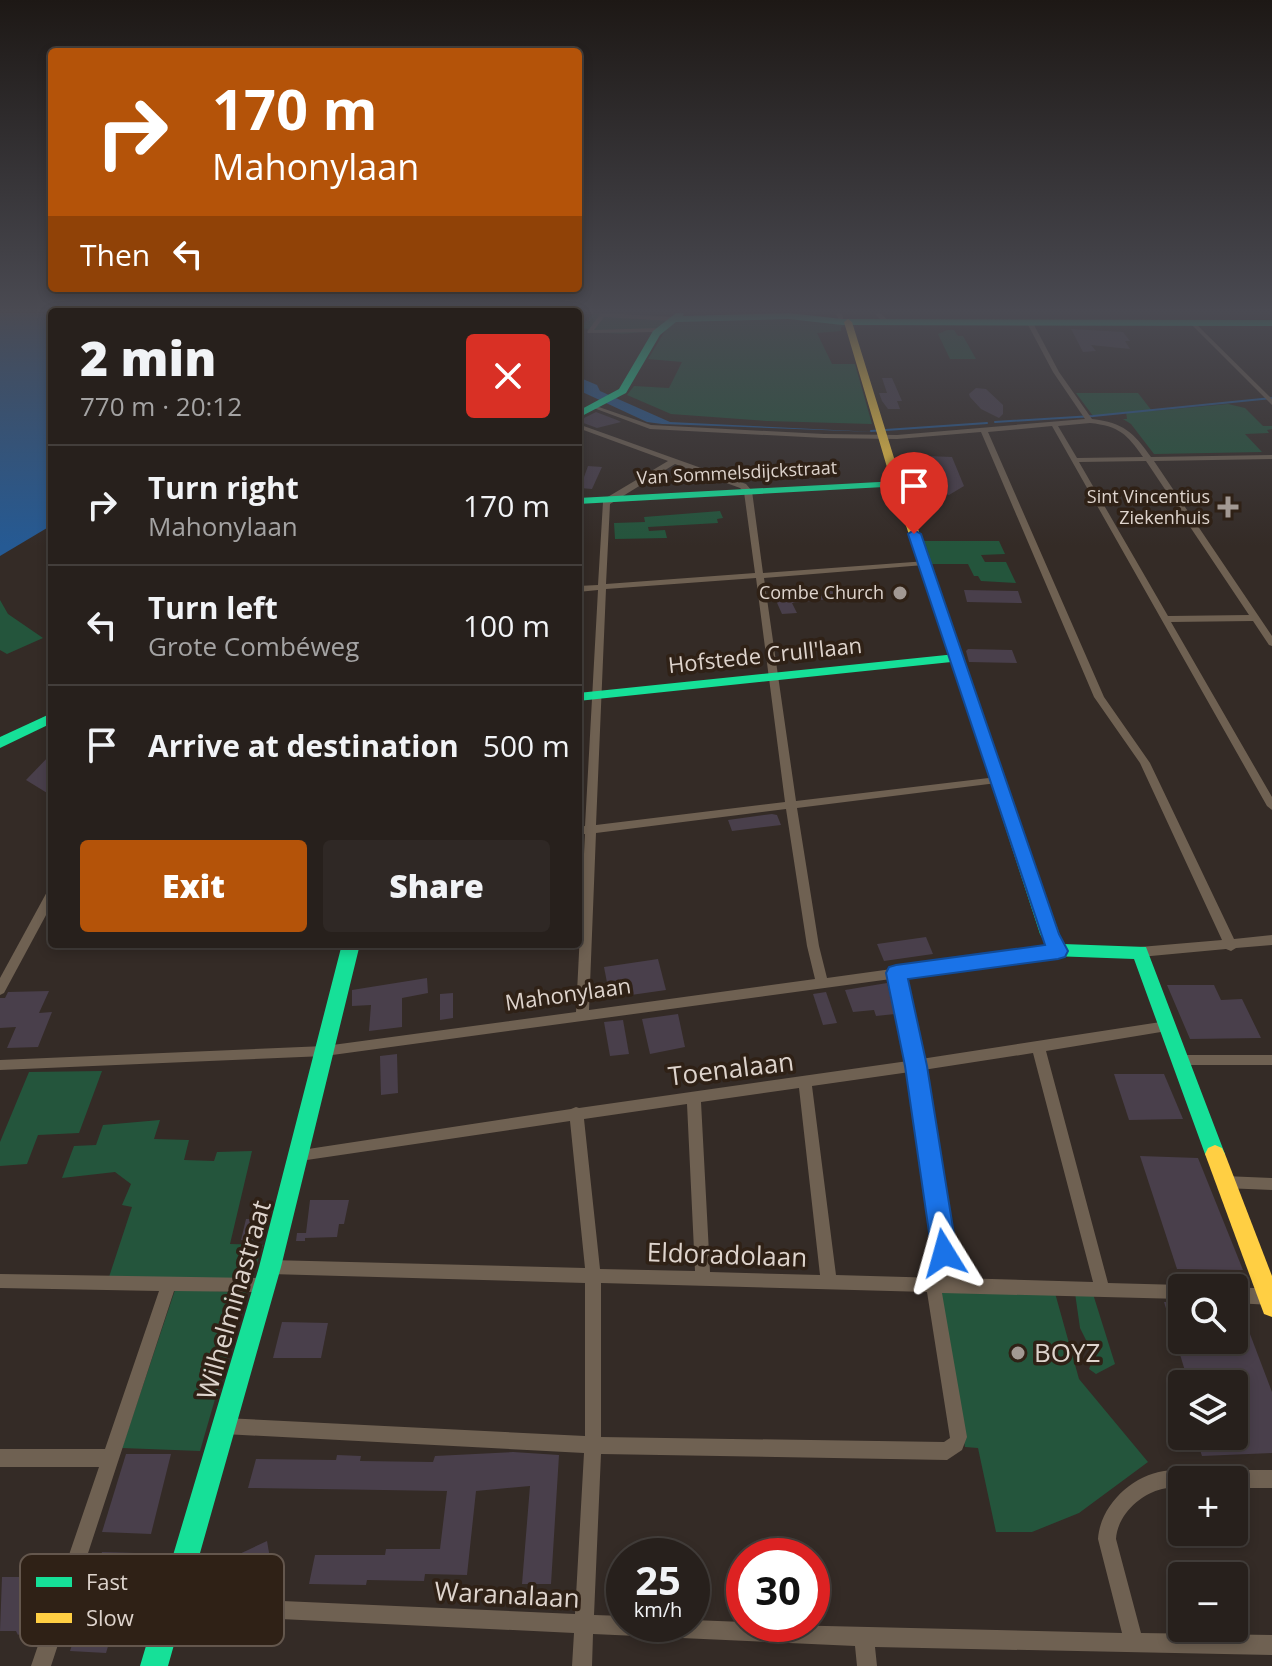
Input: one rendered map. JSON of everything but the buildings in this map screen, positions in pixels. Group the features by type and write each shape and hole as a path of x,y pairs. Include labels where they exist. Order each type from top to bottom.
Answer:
{"street":[{"path":"582,413 622,391"},
{"path":"867,391 1049,934 1058,951"},
{"path":"1068,391 1087,418"},
{"path":"598,405 650,427 881,433 1054,424 1087,418 1115,425 1128,430 1272,643"},
{"path":"1054,424 1272,806"},
{"path":"582,427 743,486 748,491 791,805 813,946 822,981"},
{"path":"983,429 1099,697 1145,763 1231,946"},
{"path":"1074,460 1272,457"},
{"path":"582,1014 584,831 597,695 609,500 674,461"},
{"name":"Van Sommelsdijckstraat","path":"582,501 898,484"},
{"path":"582,589 924,563"},
{"path":"1165,619 1255,618"},
{"name":"Hofstede Crull'laan","path":"582,697 956,658"},
{"path":"0,743 48,719"},
{"path":"32,727 48,731"},
{"path":"584,831 997,780"},
{"path":"0,990 48,900"},
{"path":"1248,1297 1271,1300 1224,1182 1140,952 1272,940"},
{"name":"Wilhelminastraat","path":"185,1554 270,1267 350,948"},
{"name":"Mahonylaan","path":"0,1065 325,1051 1058,951 1140,952"},
{"path":"223,1426 593,1445 952,1449 959,1437 916,1066 896,973"},
{"name":"Toenalaan","path":"300,1155 576,1113 805,1084 1167,1026"},
{"path":"1038,1047 1102,1288"},
{"path":"1179,1060 1272,1060"},
{"path":"805,1084 829,1282"},
{"path":"694,1098 703,1277"},
{"path":"576,1113 593,1276 593,1445 582,1666"},
{"path":"1224,1182 1272,1184"},
{"name":"Eldoradolaan","path":"270,1267 1168,1291"},
{"path":"0,1281 264,1285"},
{"path":"78,1554 169,1284"},
{"path":"0,1458 110,1458"},
{"path":"1134,1641 1107,1539 1107,1526 1116,1512 1150,1483 1165,1479 1272,1479"},
{"name":"Waranalaan","path":"284,1611 864,1637 1272,1645"},
{"path":"864,1637 867,1666"},
{"path":"41,1666 48,1646"},
{"name":"Wilhelminastraat","path":"154,1666 159,1646"}],"green space":[{"path":"630,391 863,391 872,424 671,414 627,395"},
{"path":"1076,393 1138,393 1152,411 1228,404 1245,408 1263,426 1272,426 1272,429 1267,430 1269,433 1245,434 1262,452 1154,454 1131,424 1123,419 1127,419 1126,412 1093,416"},
{"path":"720,511 723,518 717,519 718,523 648,527 649,531 665,530 667,538 615,539 614,523 645,522 644,517"},
{"path":"920,541 999,541 1005,554 981,555 985,562 1006,562 1016,583 981,581 974,576 968,564 928,564"},
{"path":"0,600 8,614 43,638 7,654 0,650"},
{"path":"102,1071 79,1133 38,1135 27,1164 0,1166 0,1142 29,1072"},
{"path":"160,1120 154,1139 189,1140 184,1160 214,1161 217,1152 252,1151 230,1244 263,1245 253,1275 244,1279 109,1277 132,1207 122,1205 131,1184 115,1172 62,1178 74,1146 96,1145 103,1125"},
{"path":"175,1290 246,1292 200,1451 122,1448"},
{"path":"942,1291 1055,1293 1079,1379 1148,1462 1079,1513 1032,1532 996,1532 978,1448 965,1447 941,1309"},
{"path":"1075,1293 1093,1294 1115,1364 1096,1374 1089,1369 1094,1356 1080,1328"}],"water":[{"path":"0,391 48,391 48,527 0,556"},
{"path":"582,391 600,391 670,422 875,432 662,424 647,422"}],"waterway":[{"path":"995,422 1093,416 1272,398"},
{"path":"871,431 987,423"}],"traffic: fast":[{"path":"582,413 623,391"},
{"path":"582,501 898,484"},
{"path":"582,697 956,658"},
{"path":"0,743 48,719"},
{"path":"984,741 1049,934 1058,951 1140,952 1215,1154"},
{"path":"187,1554 270,1267 350,948"},
{"path":"154,1666 160,1646"}],"traffic: slow":[{"path":"869,391 984,741"},
{"path":"1215,1154 1272,1306"}],"place":[{"name":"Sint Vincentius Ziekenhuis","path":"1228,507"},
{"name":"Combe Church","path":"900,593"},
{"name":"BOYZ","path":"1018,1353"}],"route":[{"path":"914,534 1049,934 1058,951 896,973 916,1066 944,1253"}]}
